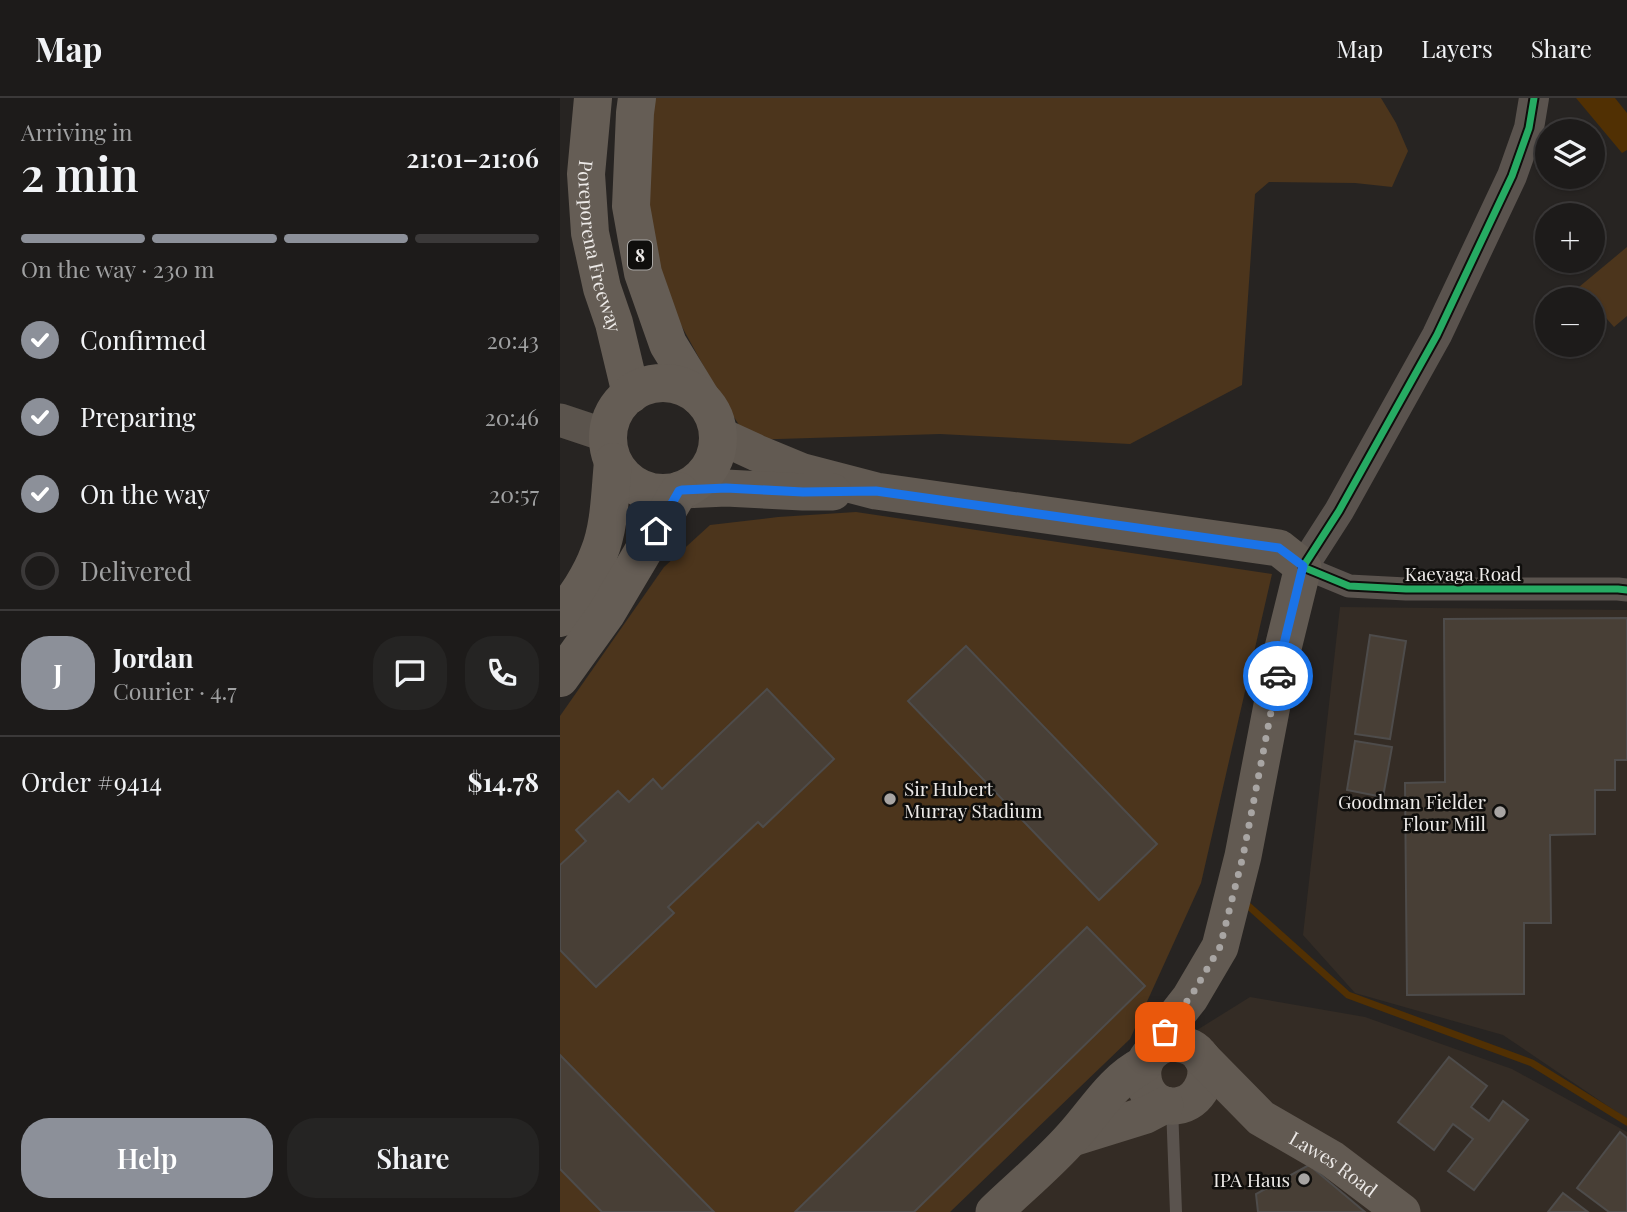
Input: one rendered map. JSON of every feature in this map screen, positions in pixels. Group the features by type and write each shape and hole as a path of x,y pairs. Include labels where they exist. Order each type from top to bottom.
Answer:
{"highway":[{"name":"Poreporena Freeway","path":"593,98 586,174 590,233 631,394"},
{"name":"Poreporena Freeway","path":"637,98 631,206 643,273 667,344 701,398"},
{"path":"560,618 584,586 600,552 609,508 610,423 615,412 631,394 654,384 679,386 701,398"},
{"name":"8","path":"701,398 715,421 718,435"},
{"path":"610,449 622,475 634,485 663,493 680,491 695,484 713,463 718,449 718,435"},
{"path":"560,678 606,614 680,491"}],"main road":[{"path":"560,420 610,449"},
{"path":"718,435 803,472 876,491 1279,548 1303,566 1283,648 1243,856 1220,947 1190,998 1172,1020 1149,1057 1142,1077 1146,1090 1154,1100 1173,1106"},
{"path":"680,491 726,488 803,492 876,491"},
{"path":"1072,1138 1192,1100 1201,1091 1205,1069 1198,1054 1190,998"},
{"path":"994,1212 1072,1138 1130,1071 1164,1044 1184,1045 1198,1054"},
{"name":"Lawes Road","path":"1198,1054 1261,1118 1332,1159 1402,1212"},
{"name":"Lawes Road","path":"1173,1106 1218,1110 1252,1120 1261,1118"}],"street":[{"path":"1303,566 1339,511 1437,335 1512,176 1529,128 1534,98"},
{"name":"Kaevaga Road","path":"1303,566 1349,586 1406,589 1627,590"}],"lane":[{"path":"1173,1106 1175,1212"}],"shaded area":[{"path":"642,98 1381,98 1408,151 1392,187 1355,183 1269,182 1255,194 1242,385 1130,444 940,434 749,440 720,396 653,274"},
{"path":"1576,98 1615,98 1627,113 1627,150 1622,153 1605,133 1605,119 1594,119"},
{"path":"1627,247 1627,316 1614,327 1605,317 1605,287 1579,287 1596,273 1605,273 1605,265"},
{"name":"Sir Hubert Murray Stadium","path":"856,512 1272,574 1201,883 1130,1039 950,1212 560,1212 560,716 664,567 710,525"},
{"name":"Goodman Fielder Flour Mill","path":"1340,607 1627,610 1627,1119 1503,1035 1355,993 1303,935"},
{"path":"1250,997 1365,1017 1512,1069 1627,1132 1627,1212 985,1212 1181,1040"}],"building":[{"name":"Goodman Fielder Flour Mill","path":"1627,618 1627,760 1615,760 1615,790 1595,790 1595,834 1550,835 1551,923 1524,923 1524,994 1407,995 1405,783 1445,782 1444,619"},
{"path":"1370,635 1406,641 1390,739 1355,734"},
{"path":"966,646 1157,844 1099,900 908,701"},
{"path":"767,689 834,759 763,827 758,822 668,907 674,913 596,987 560,950 560,865 586,841 576,830 618,791 629,802 653,779 662,789"},
{"path":"1355,741 1392,747 1383,797 1347,790"},
{"path":"1087,927 1145,986 914,1212 795,1212"},
{"path":"560,1055 714,1212 602,1212 560,1169"},
{"path":"1449,1057 1487,1086 1471,1107 1489,1121 1503,1101 1528,1120 1474,1190 1448,1171 1473,1139 1453,1124 1434,1150 1398,1122"},
{"path":"1620,1132 1627,1138 1627,1212 1609,1212 1577,1188"},
{"name":"IPA Haus","path":"1309,1165 1365,1212 1258,1212 1256,1194"},
{"path":"1563,1193 1588,1212 1548,1212"}],"waterway":[{"path":"1244,902 1348,995 1532,1063 1627,1122"}],"cycle path":[{"path":"1534,98 1529,128 1512,176 1437,335 1339,511 1303,567 1349,586 1406,589 1627,590"}],"way so far":[{"path":"1165,1032 1190,998 1220,947 1243,856 1278,676"}],"place":[{"name":"Sir Hubert Murray Stadium","path":"890,799"},
{"name":"Goodman Fielder Flour Mill","path":"1500,812"},
{"name":"IPA Haus","path":"1304,1179"}],"route":[{"path":"656,531 682,490 726,488 803,492 876,491 1279,548 1303,566 1278,676"}]}
